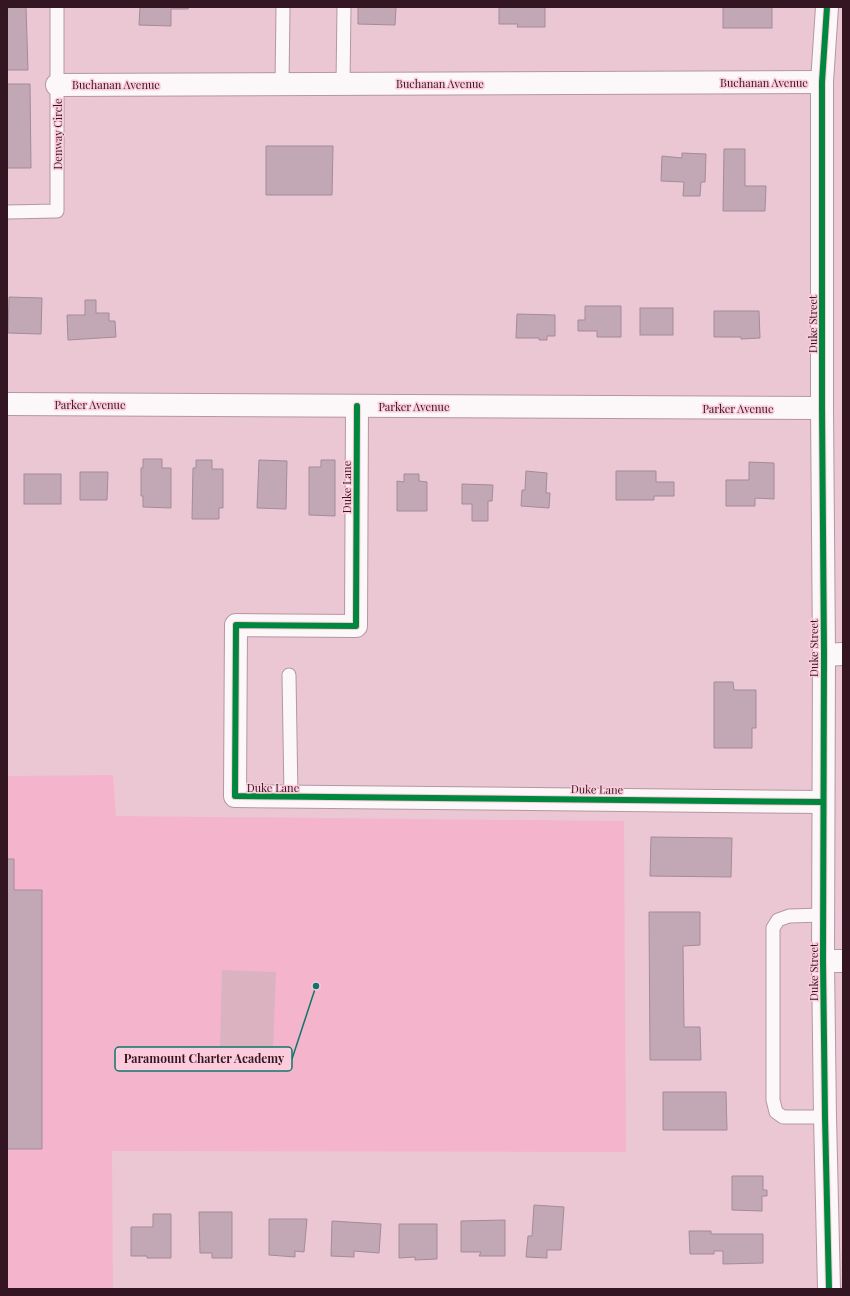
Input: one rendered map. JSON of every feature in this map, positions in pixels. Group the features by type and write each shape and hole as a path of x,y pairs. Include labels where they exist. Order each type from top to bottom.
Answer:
{"street":[{"name":"Duke Street","path":"827,7 822,82 822,408 833,655 823,802 823,916 833,961 825,1118 829,1289"},
{"name":"Buchanan Avenue","path":"57,85 822,82"},
{"name":"Parker Avenue","path":"7,404 822,408"},
{"name":"Duke Lane","path":"357,406 356,626 236,625 235,796 823,802"}],"lane":[{"name":"Denway Circle","path":"7,212 57,211 57,7"},
{"path":"282,84 284,7"},
{"path":"343,84 344,7"},
{"path":"289,675 291,797"},
{"path":"823,916 789,916 778,920 773,928 773,1100 776,1112 783,1117 825,1118"}],"shaded area":[{"path":"113,775 116,816 624,821 626,1152 112,1151 113,1289 7,1289 7,776"},
{"path":"222,970 276,972 273,1050 220,1049"}],"building":[{"path":"7,7 26,7 28,70 7,70"},
{"path":"140,7 189,7 188,9 171,9 171,26 139,25"},
{"path":"358,7 396,7 395,25 358,24"},
{"path":"499,7 545,7 545,27 517,27 518,24 499,24"},
{"path":"723,7 772,7 772,28 723,28"},
{"path":"7,84 30,84 31,168 7,168"},
{"path":"266,146 333,146 332,195 266,195"},
{"path":"724,149 745,149 745,186 766,186 765,211 723,211"},
{"path":"682,153 706,154 705,182 701,182 700,196 683,196 684,182 661,181 662,156 682,158"},
{"path":"9,297 42,298 41,334 8,333"},
{"path":"85,300 96,300 96,313 109,313 109,321 115,321 116,337 68,340 67,315 85,315"},
{"path":"585,306 621,306 621,337 597,337 597,331 578,331 578,320 585,320"},
{"path":"640,308 673,308 673,335 640,335"},
{"path":"714,311 759,311 760,338 741,339 741,337 714,337"},
{"path":"517,314 555,315 555,336 547,336 547,340 539,340 539,338 516,338"},
{"path":"143,459 162,459 162,468 171,468 171,508 143,507 143,496 141,496 141,468 143,468"},
{"path":"196,460 212,460 212,469 223,469 223,508 219,508 219,519 192,519 193,468 196,468"},
{"path":"259,460 287,461 286,509 257,508"},
{"path":"321,460 335,460 335,516 309,515 309,467 321,467"},
{"path":"749,462 774,463 774,499 755,498 755,506 726,506 726,480 749,480"},
{"path":"526,471 547,473 546,493 550,493 549,508 521,506 522,490 525,490"},
{"path":"616,471 656,471 656,482 674,482 674,496 654,496 654,500 616,500"},
{"path":"80,472 108,472 107,500 80,500"},
{"path":"24,474 61,474 61,504 24,504"},
{"path":"404,474 419,474 419,481 427,482 427,511 397,511 397,481 404,482"},
{"path":"462,484 493,485 492,501 488,501 488,521 472,521 472,504 462,504"},
{"path":"714,682 733,682 734,690 756,690 756,728 752,728 752,748 714,748"},
{"path":"651,837 732,838 731,877 650,876"},
{"path":"7,859 14,859 14,890 42,890 42,1149 7,1149"},
{"path":"649,912 700,912 700,945 683,946 684,1027 700,1027 701,1060 650,1060"},
{"path":"663,1092 726,1092 727,1130 663,1130"},
{"path":"732,1176 763,1176 763,1190 767,1190 767,1196 762,1196 762,1211 732,1210"},
{"path":"534,1205 564,1207 561,1250 547,1250 547,1258 526,1257 528,1236 532,1236"},
{"path":"199,1212 232,1212 232,1258 212,1258 212,1253 200,1253"},
{"path":"153,1214 171,1214 171,1258 131,1256 131,1227 153,1227"},
{"path":"269,1219 307,1219 304,1252 295,1251 295,1257 269,1255"},
{"path":"505,1220 505,1256 479,1256 481,1252 461,1252 461,1221"},
{"path":"332,1221 381,1224 379,1253 354,1251 354,1257 331,1256"},
{"path":"399,1224 437,1224 437,1259 415,1260 415,1257 399,1258"},
{"path":"689,1231 711,1231 711,1234 763,1234 763,1263 723,1264 723,1251 714,1251 714,1254 690,1254"}],"cycle path":[{"path":"827,7 822,82 822,408 824,655 823,961 829,1289"},
{"path":"357,406 356,626 236,625 235,796 823,802"}],"place":[{"name":"Paramount Charter Academy","path":"316,986"}]}
